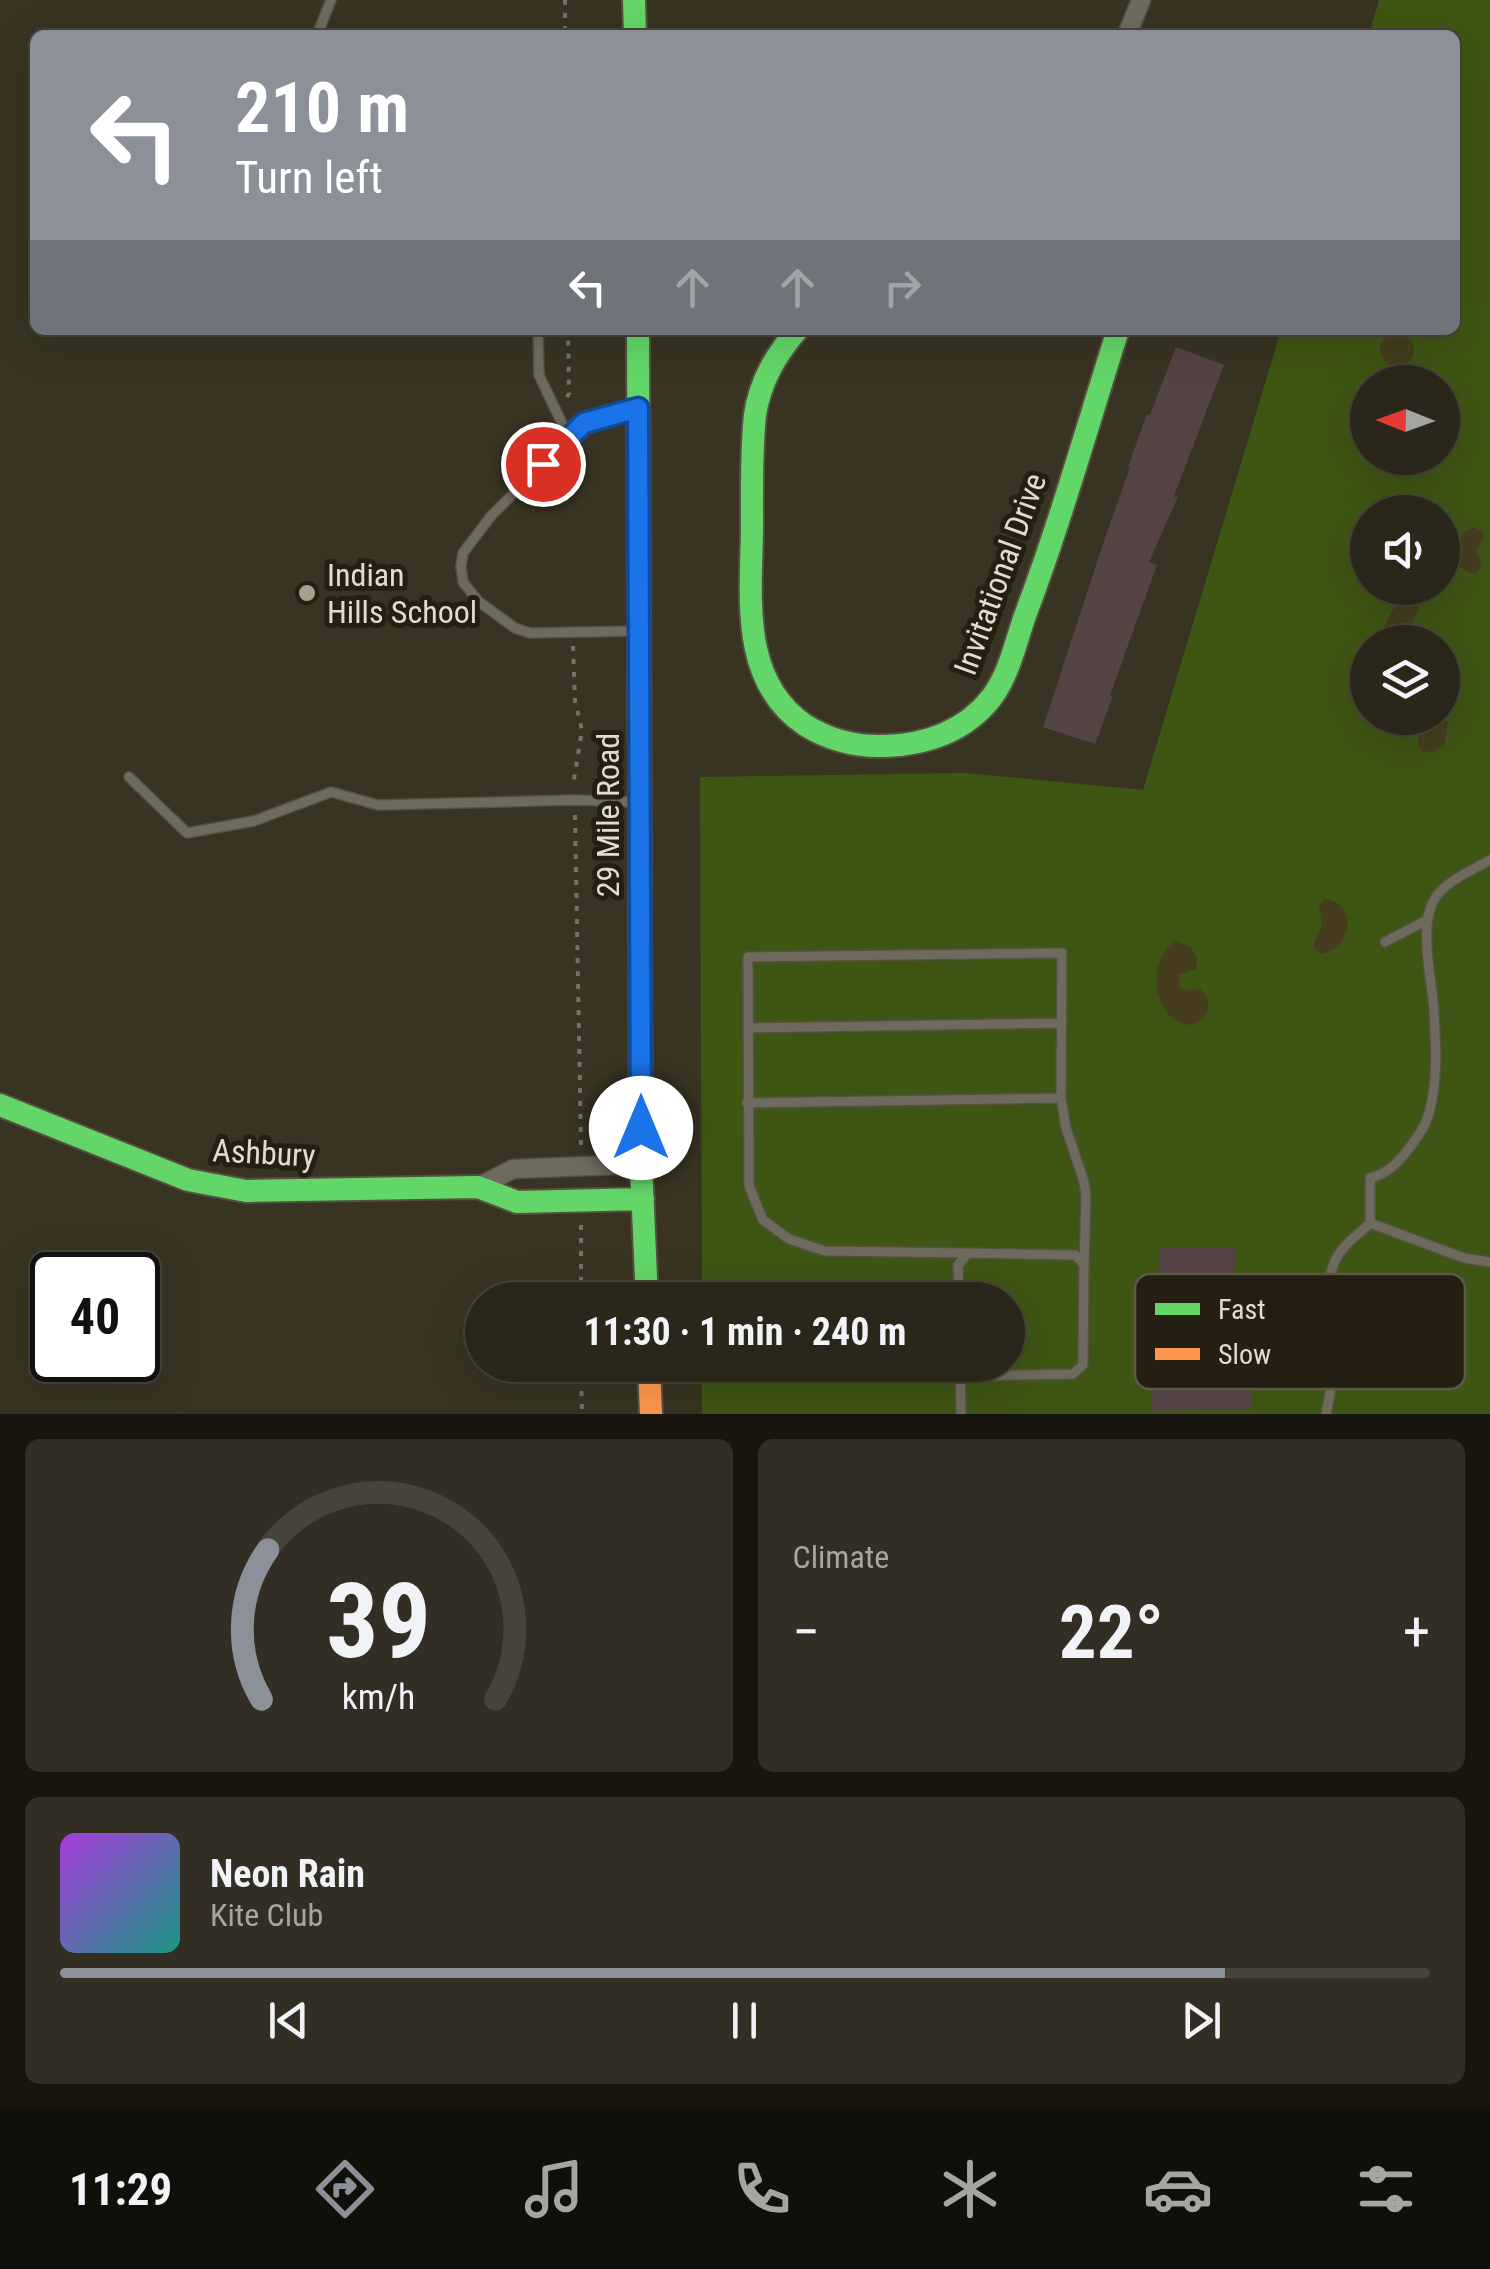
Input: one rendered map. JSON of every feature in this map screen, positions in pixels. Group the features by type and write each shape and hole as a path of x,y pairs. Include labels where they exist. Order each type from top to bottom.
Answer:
{"street":[{"path":"634,0 635,30"},
{"path":"1129,30 1142,0"},
{"name":"29 Mile Road","path":"638,335 641,1164 646,1282"},
{"name":"Invitational Drive","path":"792,335 769,369 757,400 753,439 752,601 756,657 773,694 798,720 819,734 860,745 889,747 943,736 968,723 994,694 1030,600 1116,335"},
{"name":"Ashbury","path":"0,1104 188,1180 216,1186 246,1190 478,1187 517,1202 643,1199"},
{"path":"478,1187 512,1169 641,1164"},
{"path":"650,1382 651,1414"}],"lane":[{"path":"318,30 331,0"},
{"path":"538,335 539,375 569,438"},
{"path":"638,408 584,423 491,516 463,554 460,566 463,582 480,602 515,628 530,634 639,631"},
{"path":"129,777 187,832 254,821 331,792 378,805 640,802"},
{"path":"1331,1274 1340,1251 1370,1223 1370,1178 1396,1165 1420,1135 1429,1114 1434,1012 1427,920 1437,894 1490,860"},
{"path":"1385,942 1427,920"},
{"path":"1025,1372 1073,1374 1083,1365 1086,1197 1061,1098 1062,953 748,957 749,1186 763,1220 789,1239 825,1251 1075,1255 1084,1264"},
{"path":"748,1028 1062,1023"},
{"path":"747,1103 1061,1098"},
{"path":"1370,1223 1464,1258 1490,1262"},
{"path":"958,1282 958,1265 968,1253"},
{"path":"961,1382 962,1414"},
{"path":"1326,1414 1331,1389"}],"path":[{"path":"565,0 565,30"},
{"path":"557,414 569,394 568,335"},
{"path":"573,633 575,702 582,730 573,782 581,1166"},
{"path":"581,1282 582,1200"},
{"path":"582,1382 582,1414"}],"green space":[{"path":"1379,0 1490,0 1490,1414 702,1414 702,1382 1025,1382 1025,1282 702,1282 700,777 965,773 1143,790 1280,335 1460,335 1460,30 1370,30"}],"sand":[{"path":"1385,338 1409,338 1414,350 1409,362 1385,362 1380,350"},
{"path":"1474,527 1483,532 1484,539 1476,550 1481,561 1477,572 1470,573 1460,567 1462,533"},
{"path":"1417,605 1412,625 1386,625 1394,608"},
{"path":"1420,735 1446,735 1445,744 1434,752 1422,751"},
{"path":"1325,899 1344,909 1347,927 1338,945 1320,954 1314,949 1314,942 1322,925 1319,905"},
{"path":"1176,941 1191,947 1197,958 1196,969 1179,974 1179,986 1183,990 1201,989 1208,1005 1203,1019 1192,1025 1168,1013 1157,988 1160,961"}],"building":[{"path":"1176,347 1224,365 1174,496 1178,497 1149,562 1157,565 1095,744 1043,727 1128,467"},
{"path":"1235,1247 1234,1274 1158,1274 1159,1248"},
{"path":"1152,1389 1253,1389 1252,1409 1152,1411"}],"traffic: fast":[{"path":"634,0 635,30"},
{"path":"638,335 641,1164 646,1282"},
{"path":"793,335 770,370 755,415 751,610 759,662 784,707 805,725 844,742 875,746 915,743 958,727 982,709 1004,678 1116,335"},
{"path":"0,1105 188,1180 246,1191 478,1187 517,1202 643,1199"}],"traffic: slow":[{"path":"650,1382 651,1414"}],"place":[{"name":"Indian Hills School","path":"307,593"}],"route":[{"path":"543,464 584,423 638,408 641,1128"}]}
